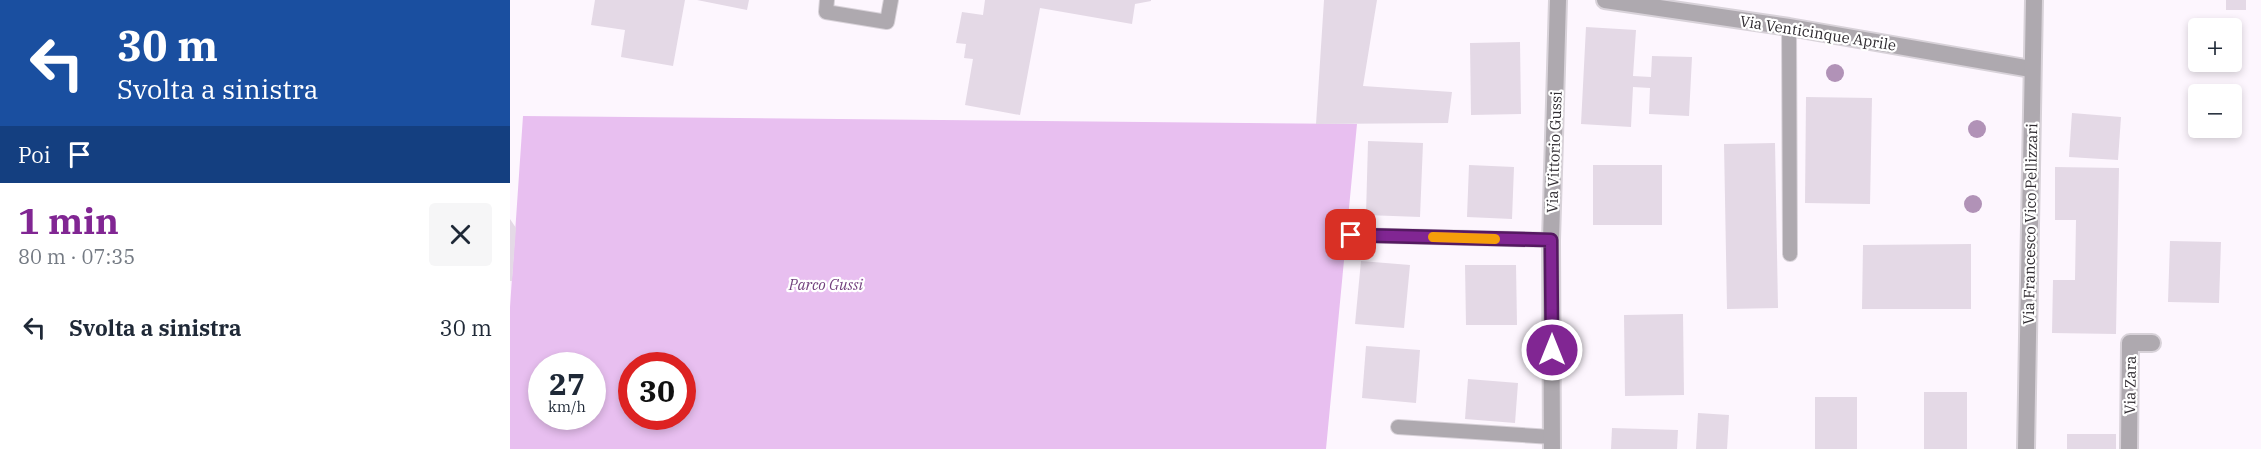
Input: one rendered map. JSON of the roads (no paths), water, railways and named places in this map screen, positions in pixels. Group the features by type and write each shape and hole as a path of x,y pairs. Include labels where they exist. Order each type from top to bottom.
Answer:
{"street":[{"name":"Via Vittorio Gussi","path":"1552,443 1551,240 1558,0"},
{"name":"Via Venticinque Aprile","path":"1605,0 1789,27 2031,69"},
{"name":"Via Francesco Vico Pellizzari","path":"2026,449 2034,0"},
{"name":"Via Zara","path":"2129,449 2130,343 2152,343"}],"lane":[{"path":"827,0 826,12 887,22 891,0"},
{"path":"1789,27 1790,254"},
{"path":"1351,235 1551,240"},
{"path":"1398,427 1552,443"}],"park label":[{"name":"Parco Gussi","path":"826,284"}]}
